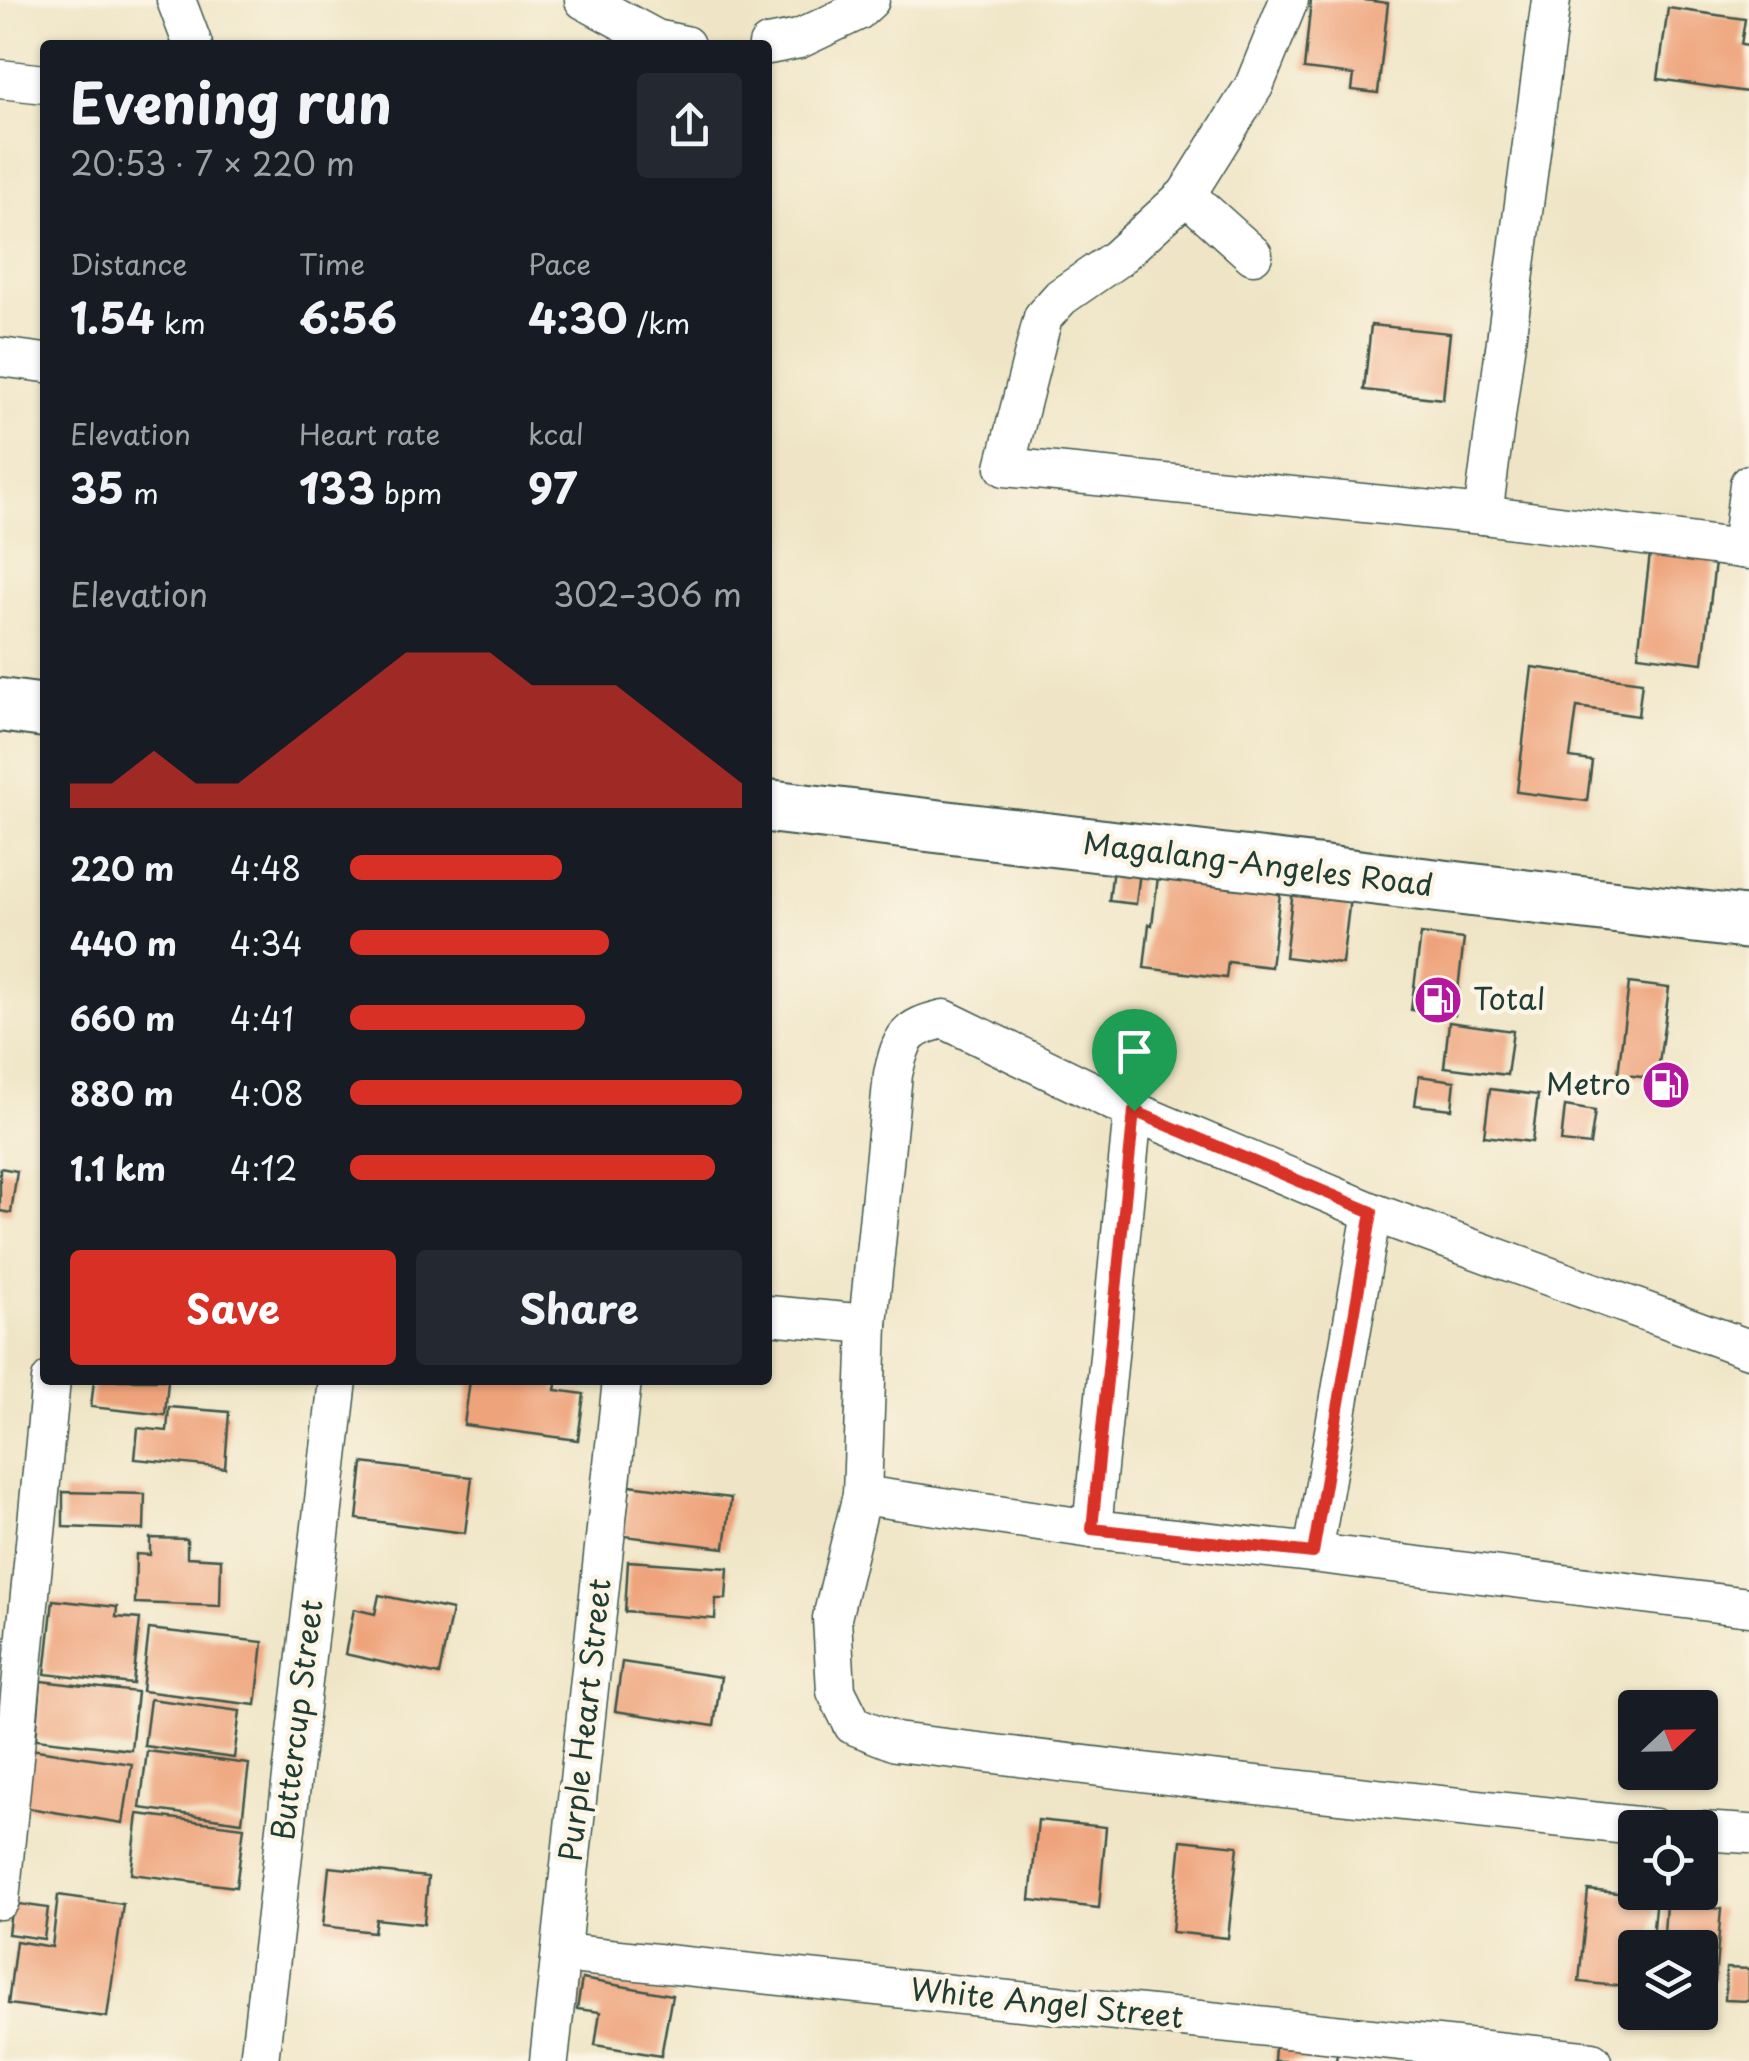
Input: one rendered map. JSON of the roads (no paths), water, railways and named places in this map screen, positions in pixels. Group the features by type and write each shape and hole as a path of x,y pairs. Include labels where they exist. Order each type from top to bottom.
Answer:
{"main road":[{"path":"0,706 40,711"},
{"name":"Magalang-Angeles Road","path":"772,806 1749,922"}],"street":[{"path":"176,0 191,40"},
{"path":"584,0 661,40"},
{"path":"772,44 799,40 858,11 870,0"},
{"path":"1289,0 1254,86 1186,195 1116,259 1061,297 1043,316 1005,467 1483,515 1745,549 1749,484"},
{"path":"1483,515 1551,0"},
{"path":"0,79 40,83"},
{"path":"1186,195 1253,255"},
{"path":"0,357 40,362"},
{"path":"1618,1824 896,1742 853,1725 836,1691 832,1618 862,1495 868,1324 893,1074 899,1050 909,1033 922,1024 944,1019 1134,1111 1372,1212 1749,1349"},
{"path":"1092,1529 1134,1111"},
{"path":"1313,1553 1372,1212"},
{"path":"772,1315 868,1324"},
{"path":"0,1900 52,1385"},
{"name":"Buttercup Street","path":"260,2061 337,1385"},
{"name":"Purple Heart Street","path":"550,2061 621,1385"},
{"path":"862,1495 1092,1529 1749,1607"},
{"path":"1718,1831 1749,1834"},
{"name":"White Angel Street","path":"560,1953 1592,2061"}],"place":[{"name":"Total","path":"1438,1000"},
{"name":"Metro","path":"1666,1085"}]}
